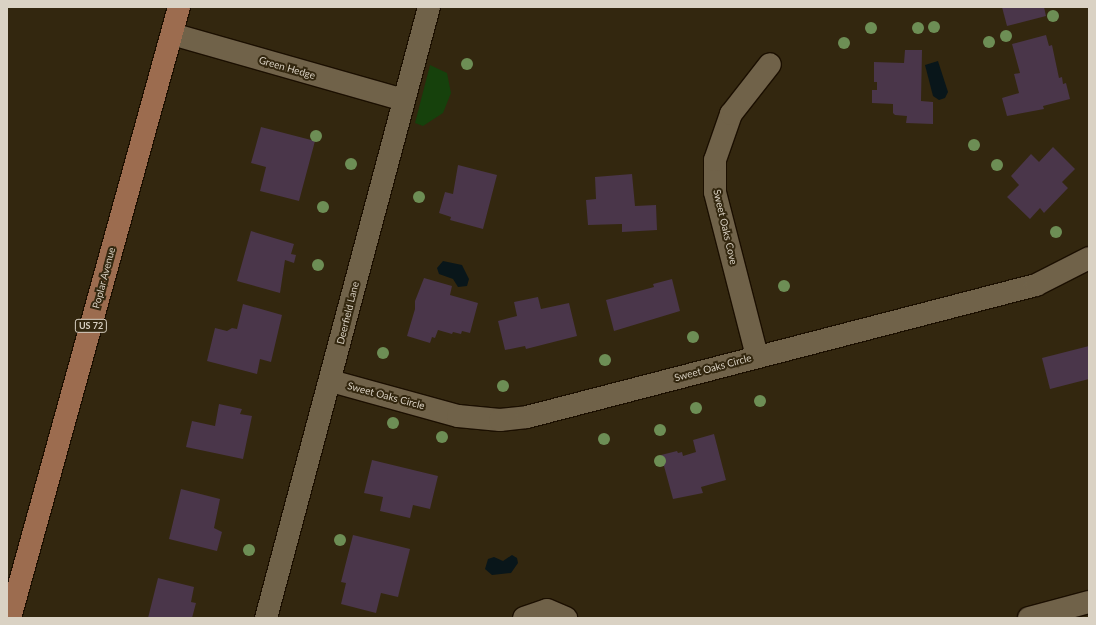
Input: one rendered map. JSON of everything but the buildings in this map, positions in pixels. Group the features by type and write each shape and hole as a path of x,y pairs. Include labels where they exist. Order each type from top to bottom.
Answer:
{"main road":[{"name":"Poplar Avenue","path":"10,618 179,7"}],"street":[{"name":"Deerfield Lane","path":"266,618 309,454 331,381 429,7"},
{"name":"Green Hedge","path":"172,34 404,100"},
{"name":"Sweet Oaks Cove","path":"757,356 715,192 715,160 731,114 770,64"},
{"name":"Sweet Oaks Circle","path":"331,381 458,416 500,420 527,417 757,356 1036,285 1089,258"},
{"path":"1028,618 1089,602"},
{"path":"524,618 547,610 566,618"}],"green space":[{"path":"430,65 447,73 451,93 443,113 423,126 415,123"}],"shaded area":[{"path":"938,61 948,92 945,98 939,100 933,96 925,65"},
{"path":"443,261 462,265 469,279 467,286 458,287 453,279 439,274 437,268"},
{"path":"512,555 517,558 518,563 511,573 492,575 485,569 488,559 494,557 503,561"}]}
